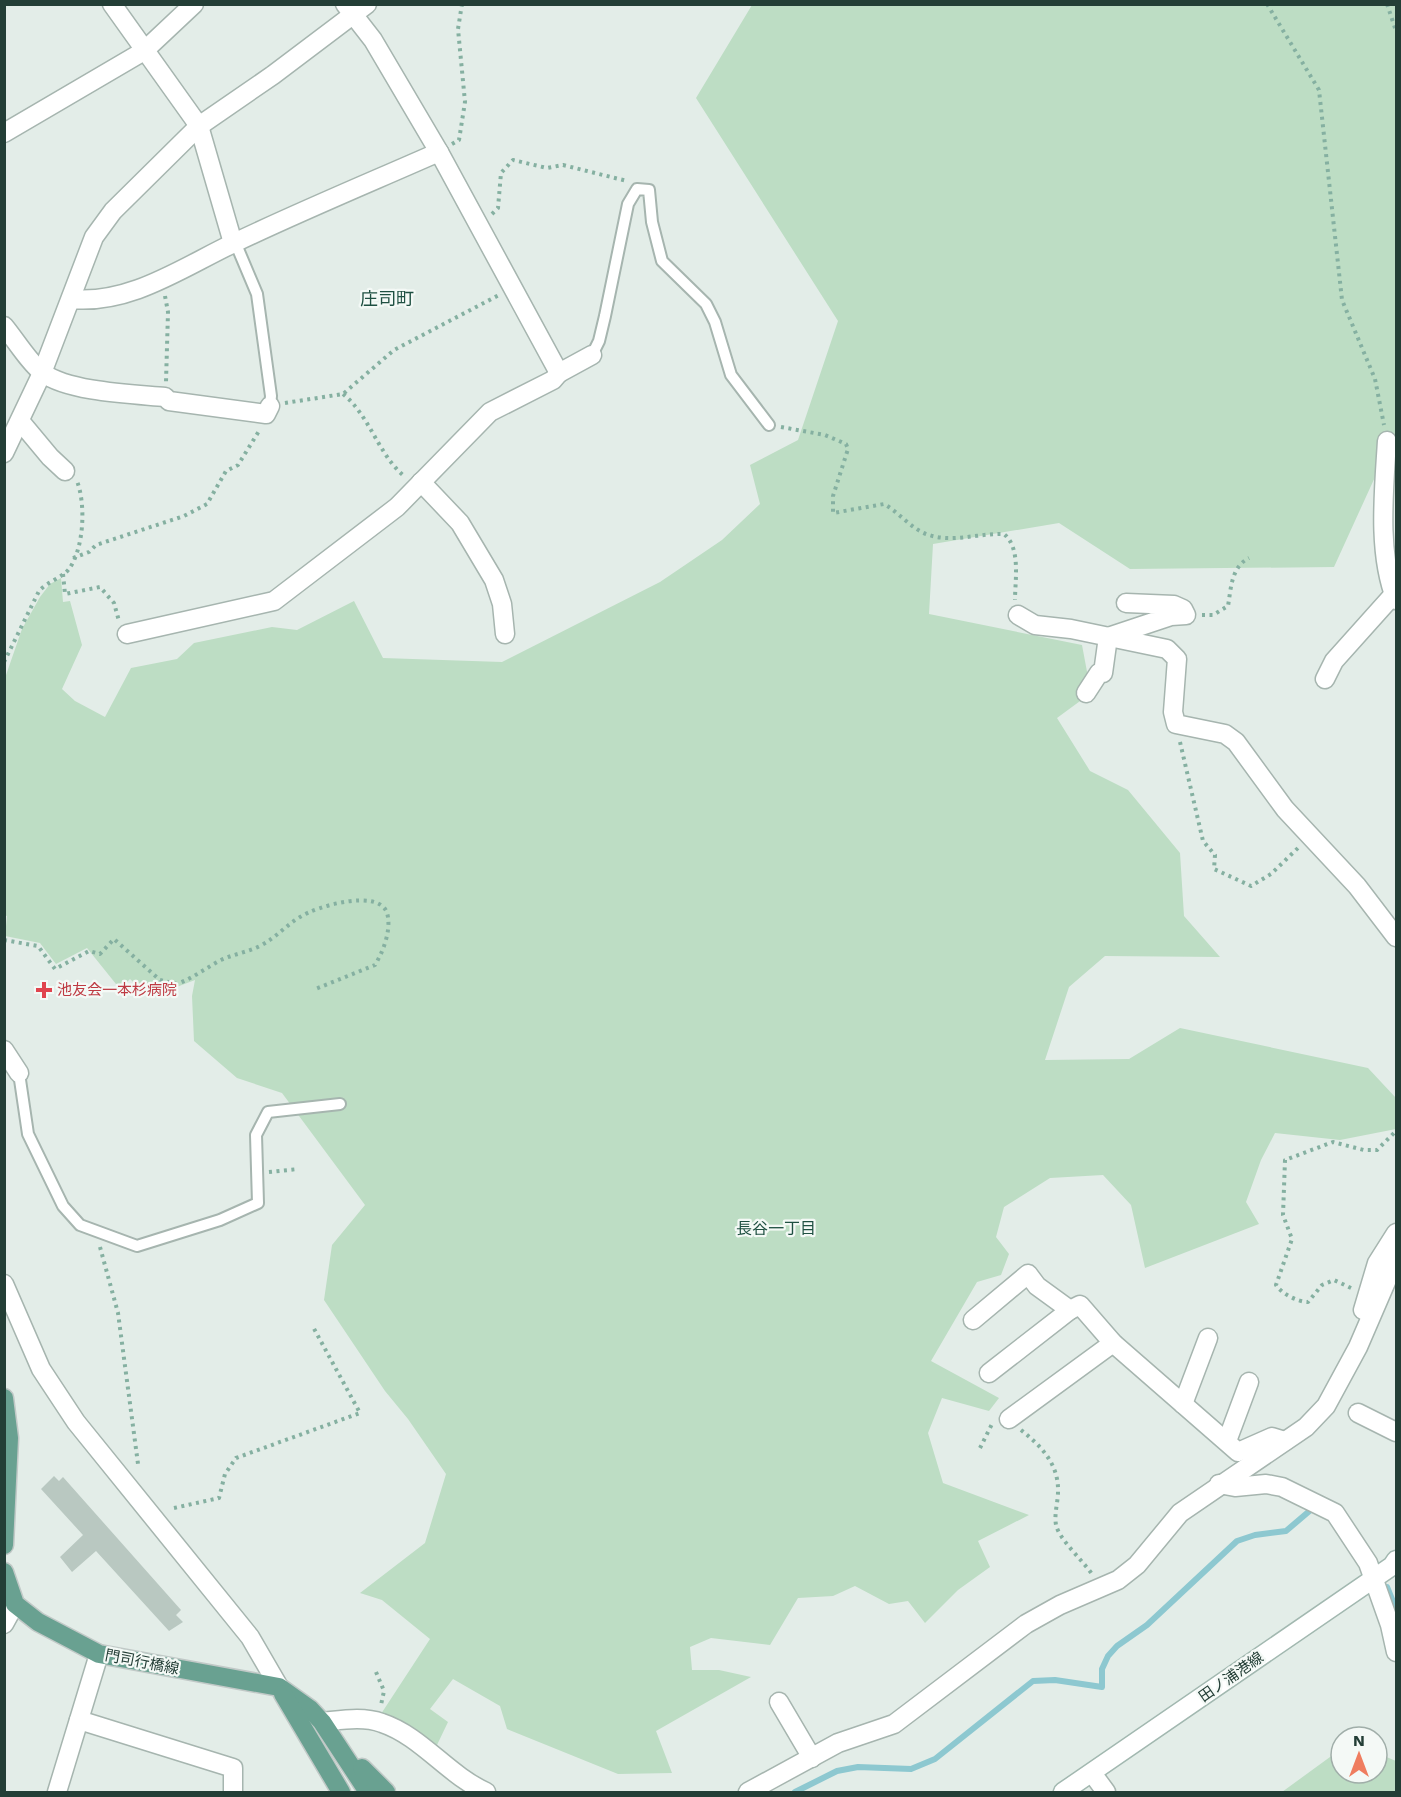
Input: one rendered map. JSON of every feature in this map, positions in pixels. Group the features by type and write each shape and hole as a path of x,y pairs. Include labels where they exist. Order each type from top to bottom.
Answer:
{"main road":[{"path":"4,1398 9,1438 4,1545"},
{"path":"4,1572 15,1604"},
{"name":"門司行橋線","path":"15,1604 38,1622 99,1654 279,1687 310,1709 322,1722 368,1792"},
{"path":"279,1687 341,1792"},
{"path":"339,1745 386,1792"}],"street":[{"path":"111,4 199,126 233,243"},
{"path":"4,134 144,51 194,4"},
{"path":"4,453 42,373 94,237 113,212 199,126 355,8 439,152 559,373"},
{"path":"71,299 85,301 147,287 233,243 439,152"},
{"path":"4,326 42,373 96,390 165,397 169,401 268,410"},
{"path":"127,634 274,601 397,507 490,412 553,380 559,373 592,355"},
{"path":"20,421 65,471"},
{"path":"1325,679 1334,661 1395,597 1384,525 1390,487 1387,441"},
{"path":"418,484 460,523 494,580 502,604 505,634"},
{"path":"1108,637 1119,631 1171,616 1186,615 1183,609 1174,605 1126,603"},
{"path":"1018,615 1035,625 1157,645 1167,649 1177,659 1173,712 1176,724 1225,734 1236,742 1264,783 1366,896 1396,938"},
{"path":"1086,693 1099,673 1103,673 1108,637"},
{"path":"4,1050 19,1073"},
{"path":"1358,1347 1353,1342 1377,1263 1396,1233"},
{"path":"748,1792 838,1743 894,1724 1026,1624 1118,1580 1137,1565 1180,1513 1219,1484 1306,1427 1326,1407 1358,1347 1396,1259"},
{"path":"973,1320 1028,1274 1037,1286 1070,1310"},
{"path":"4,1284 41,1369 76,1422 250,1637 279,1687"},
{"path":"989,1373 1070,1310 1080,1305 1113,1343 1238,1452 1272,1437 1287,1441"},
{"path":"1184,1404 1208,1338"},
{"path":"1009,1419 1113,1343"},
{"path":"1227,1441 1249,1382"},
{"path":"1358,1413 1396,1431"},
{"path":"1219,1484 1235,1487 1266,1484 1282,1487 1335,1513 1350,1532 1374,1577 1396,1652"},
{"name":"田ノ浦港線","path":"1063,1792 1392,1566 1396,1560"},
{"path":"4,1624 15,1604"},
{"path":"57,1792 99,1654"},
{"path":"779,1702 812,1758"},
{"path":"322,1722 355,1719 374,1721 401,1731 449,1771 486,1792"},
{"path":"79,1720 233,1768 233,1792"},
{"path":"1092,1773 1106,1792"}],"lane":[{"path":"592,355 599,341 605,316 628,204 637,189 649,190 662,261 706,304 715,322 731,375 769,425"},
{"path":"233,243 238,249 257,294 271,396 268,410"},
{"path":"19,1073 28,1134 63,1206 80,1226 137,1246 258,1203 256,1135 268,1112 340,1104"}],"path":[{"path":"439,152 459,140 461,130 465,102 458,29 462,4"},
{"path":"1267,4 1319,90 1342,300 1375,379 1387,441"},
{"path":"1387,4 1396,31"},
{"path":"479,227 498,208 501,172 513,160 547,168 563,165 635,183 642,189"},
{"path":"161,280 168,312 165,397"},
{"path":"73,558 89,552 96,544 183,516 207,504 226,471 238,465 268,410 343,394 394,350 500,294 508,282"},
{"path":"343,394 363,418 394,467 418,484"},
{"path":"769,425 825,435 846,444 848,449 834,496 834,513 884,504 915,528 929,535 943,538 1004,534 1010,539 1015,557 1015,601 1018,615"},
{"path":"5,659 39,591 48,581 70,568 82,533 82,494 76,479 65,471"},
{"path":"1186,615 1213,615 1223,612 1228,606 1230,585 1243,561 1249,558"},
{"path":"63,574 64,594 100,587 114,603 122,630 127,634"},
{"path":"1176,724 1203,841 1215,855 1214,869 1251,886 1279,867 1310,836"},
{"path":"4,940 38,946 55,969 89,951 100,954 114,939 160,980 177,984 228,957 255,949 279,936 300,917 314,910 349,901 380,903 385,907 389,920 388,930 381,956 375,965 313,990"},
{"path":"1355,1293 1349,1285 1334,1280 1322,1285 1308,1302 1303,1302 1279,1290 1276,1286 1292,1239 1283,1215 1285,1160 1333,1142 1364,1150 1377,1150 1396,1131"},
{"path":"257,1173 298,1169"},
{"path":"80,1226 82,1234 100,1248 118,1313 138,1464"},
{"path":"174,1508 179,1504 219,1498 225,1474 236,1458 360,1413 312,1325"},
{"path":"980,1448 992,1424 1009,1419 1043,1448 1051,1461 1058,1482 1056,1524 1060,1534 1082,1559 1100,1588"},
{"path":"374,1721 383,1700 384,1691 376,1672"}],"green space":[{"path":"752,5 1396,5 1396,431 1334,567 1130,569 1059,523 933,544 929,614 1082,645 1091,693 1057,718 1090,771 1128,790 1180,853 1184,916 1220,957 1105,956 1069,987 1045,1060 1129,1059 1180,1028 1368,1068 1396,1098 1396,1129 1340,1140 1275,1133 1261,1160 1246,1202 1259,1224 1145,1268 1131,1205 1103,1175 1050,1178 1004,1207 996,1237 1009,1254 1001,1275 977,1282 931,1361 999,1398 989,1411 942,1398 928,1433 943,1483 1029,1515 978,1541 990,1567 958,1590 925,1623 908,1601 889,1604 855,1586 833,1596 798,1598 770,1645 711,1638 690,1647 692,1670 719,1670 751,1677 656,1731 672,1773 618,1774 507,1729 500,1706 453,1679 430,1709 448,1722 437,1745 397,1722 379,1717 430,1639 382,1600 360,1593 425,1543 446,1474 408,1419 385,1391 324,1300 332,1245 365,1205 282,1093 237,1078 194,1041 192,996 195,980 174,988 158,983 146,994 130,979 120,989 87,948 56,964 40,943 5,936 7,916 4,915 5,678 22,629 40,597 50,584 61,578 63,602 70,601 82,645 62,689 75,701 105,717 131,668 177,659 194,643 272,627 297,630 354,601 383,658 502,662 660,582 722,540 760,504 750,465 798,440 838,321 696,98"},
{"path":"1329,1758 1329,1785 1389,1785 1389,1758 1396,1761 1396,1792 1282,1792"}],"building":[{"path":"54,1476 59,1481 63,1477 181,1610 176,1615 183,1622 169,1631 96,1551 72,1572 60,1557 83,1535 41,1489"}],"waterway":[{"path":"795,1792 837,1771 858,1767 911,1769 935,1759 1033,1681 1055,1680 1102,1687 1102,1669 1108,1656 1117,1646 1147,1625 1237,1541 1255,1535 1286,1531 1313,1508"},
{"path":"1387,1587 1396,1609"}],"place":[{"name":"池友会一本杉病院","path":"44,990"}],"district":[{"name":"庄司町","path":"387,298"},
{"name":"長谷一丁目","path":"776,1228"}]}
